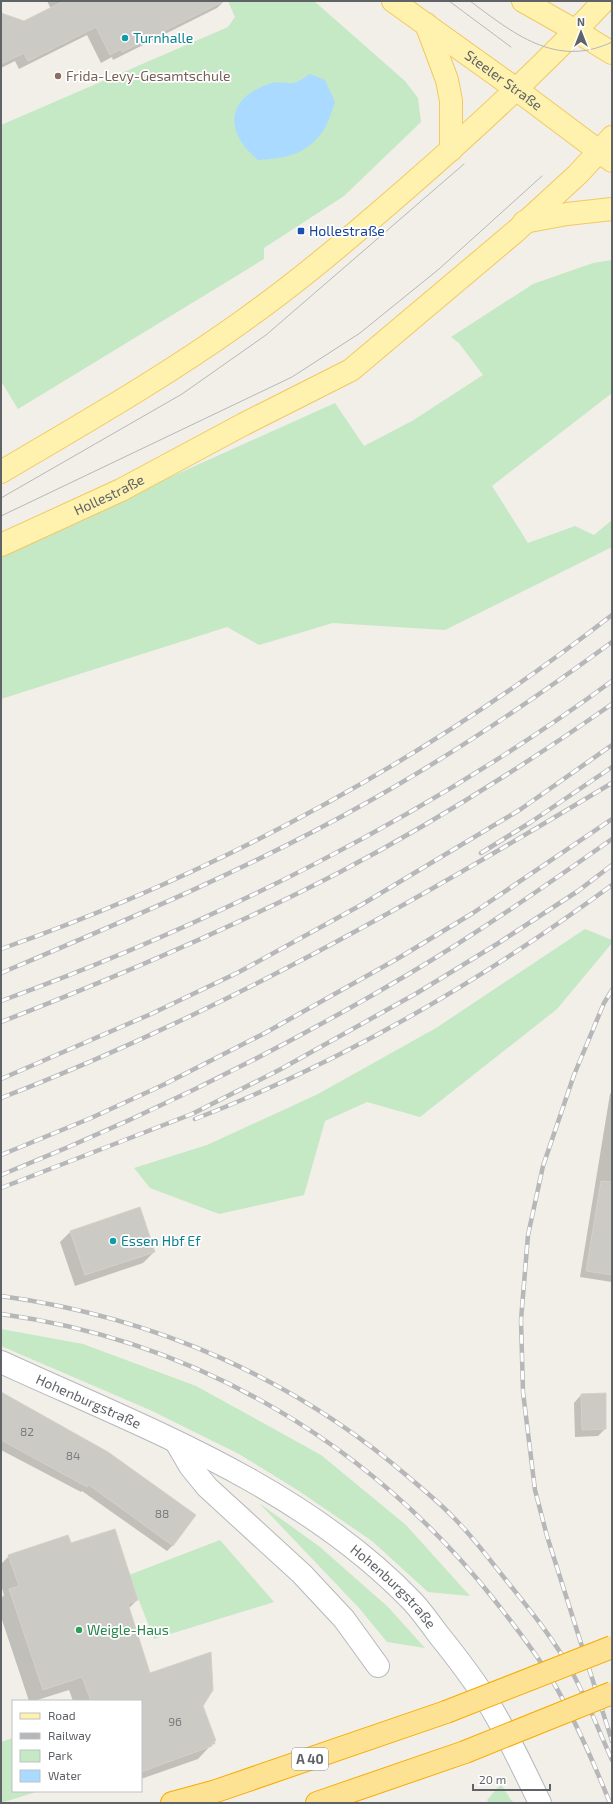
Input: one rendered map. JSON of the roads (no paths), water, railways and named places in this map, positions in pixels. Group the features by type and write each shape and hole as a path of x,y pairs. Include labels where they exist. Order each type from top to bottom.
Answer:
{"highway":[{"name":"A 40","path":"172,1803 216,1791 446,1712 612,1647"},
{"path":"317,1803 465,1752 612,1693"}],"main road":[{"name":"Steeler Straße","path":"393,1 516,89 608,150"},
{"path":"523,1 576,31 612,54"},
{"path":"1,472 153,381 240,323 325,260 451,150 576,31 604,1"},
{"path":"426,24 447,80 451,101 451,150"},
{"name":"Hollestraße","path":"1,545 121,490 244,424 351,370 516,230 523,222 578,174 608,150"},
{"path":"523,222 567,214 612,209"}],"street":[{"name":"Hohenburgstraße","path":"1,1362 176,1442 226,1467 294,1505 365,1558 414,1603 463,1665 496,1715 540,1803"},
{"path":"176,1442 190,1466 207,1487 302,1574 344,1619 378,1666"}],"water":[{"path":"310,74 325,80 335,102 325,128 311,144 296,153 279,158 258,160 239,138 235,127 235,116 238,106 245,97 257,89 275,82 290,83 300,81"}],"tram line":[{"path":"449,1 511,47"},
{"path":"470,1 502,25 536,44 554,49 572,51 592,49 612,42"},
{"path":"1,498 182,394 266,335 464,164"},
{"path":"1,516 292,377 360,333 439,269 542,176"}],"railway":[{"path":"1,949 83,918 164,884 243,847 320,807 396,763 470,717 542,667 612,615"},
{"path":"1,973 186,893 322,827 430,766 522,706 612,642"},
{"path":"1,1001 161,937 240,901 318,862 394,821 469,777 542,730 612,681"},
{"path":"1,1022 87,988 215,933 340,872 445,813 546,749 612,704"},
{"path":"1,1079 151,1014 239,972 361,905 521,809 612,745"},
{"path":"481,853 531,822 612,767"},
{"path":"1,1098 81,1066 159,1031 313,954 389,913 612,783"},
{"path":"1,1155 91,1118 163,1085 265,1033 397,959 473,913 612,819"},
{"path":"1,1175 105,1131 157,1107 208,1083 308,1031 460,943 612,839"},
{"path":"1,1188 192,1114 281,1069 417,993 497,944 578,891 612,865"},
{"path":"195,1119 305,1072 411,1016 514,953 612,885"},
{"path":"612,990 604,1003 574,1075 543,1166 528,1235 521,1320 523,1392 535,1490 547,1536 612,1741"},
{"path":"1,1296 58,1306 113,1319 167,1337 220,1358 271,1382 320,1411 367,1444 433,1498 461,1525 532,1613 557,1647 572,1672 612,1760"},
{"path":"1,1314 73,1328 143,1348 210,1375 274,1408 334,1447 391,1492 444,1542 492,1597 531,1648 552,1680 576,1725 610,1803"}],"place":[{"name":"Turnhalle","path":"125,38"},
{"name":"Frida-Levy-Gesamtschule","path":"58,76"},
{"name":"Hollestraße","path":"301,231"},
{"name":"Essen Hbf Ef","path":"113,1241"},
{"name":"Weigle-Haus","path":"79,1630"}]}
